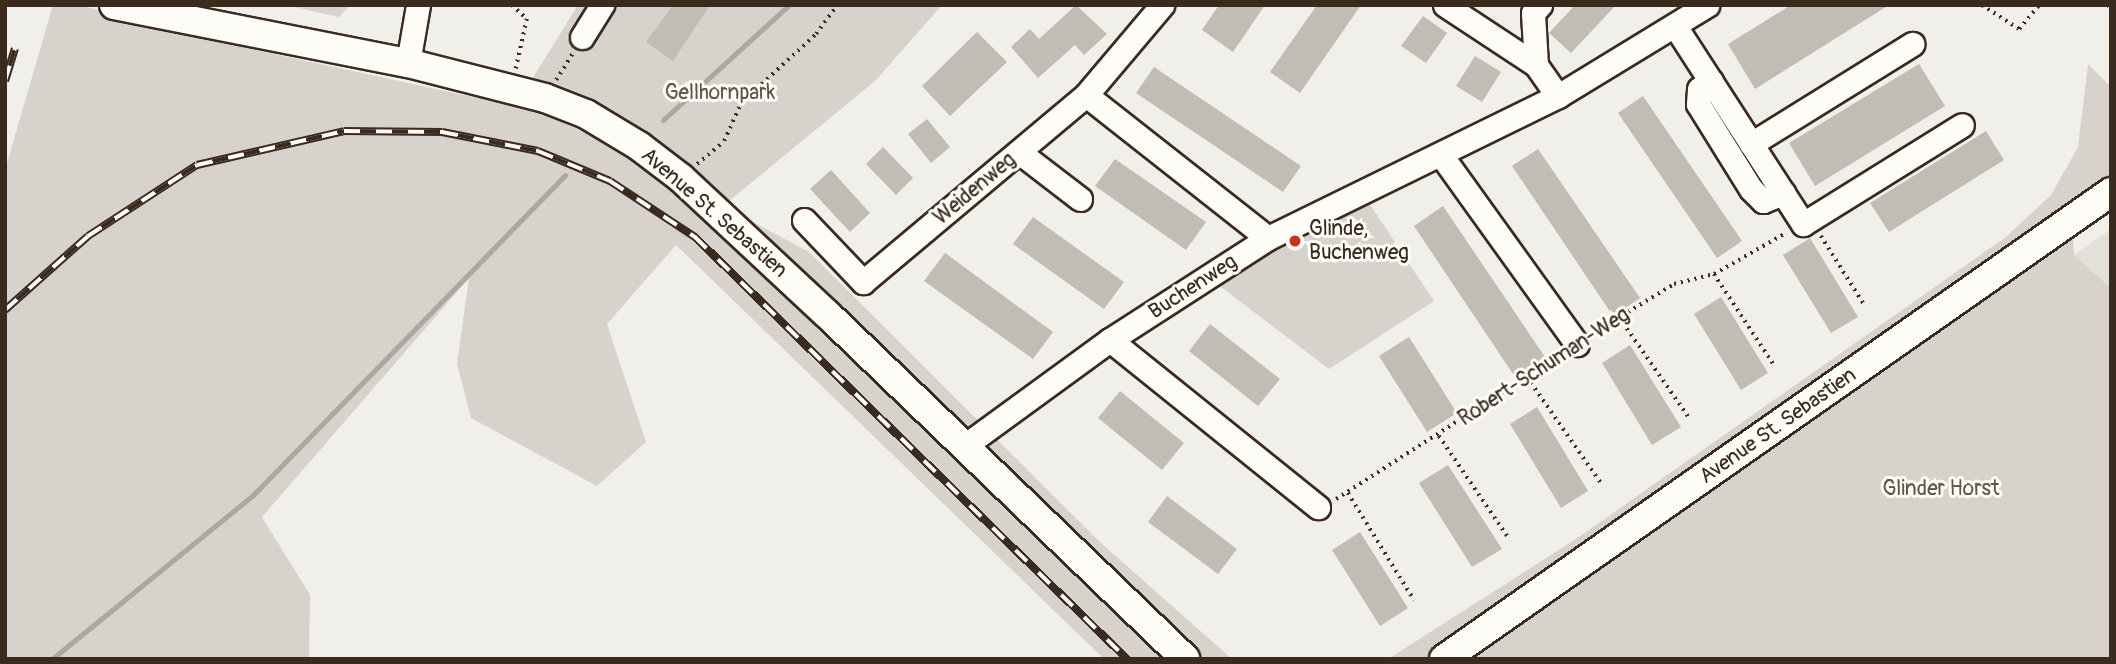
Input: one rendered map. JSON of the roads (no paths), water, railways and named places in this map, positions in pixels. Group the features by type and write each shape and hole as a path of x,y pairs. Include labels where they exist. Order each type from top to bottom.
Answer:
{"main road":[{"name":"Avenue St. Sebastien","path":"114,5 408,63 545,97 586,114 639,146 681,178 1185,659"},
{"name":"Avenue St. Sebastien","path":"1444,659 2111,192"}],"street":[{"path":"408,63 418,5"},
{"path":"582,37 602,5"},
{"name":"Weidenweg","path":"803,220 863,282 1086,95 1161,5"},
{"path":"1445,5 1536,65 1558,96"},
{"path":"1536,65 1533,13 1540,5"},
{"name":"Buchenweg","path":"963,447 1110,340 1268,238 1558,96 1707,5"},
{"path":"1675,26 1783,193 1807,221 1962,125"},
{"path":"1751,144 1912,44"},
{"path":"1711,81 1699,89 1698,104 1751,189 1763,201 1783,193"},
{"path":"1086,95 1268,238"},
{"path":"1019,152 1080,199"},
{"path":"1441,155 1577,344"},
{"path":"1110,340 1318,507"}],"waterway":[{"path":"663,120 789,5"},
{"path":"52,659 253,495 565,175"}],"railway":[{"path":"5,81 15,48"},
{"path":"5,310 88,236 197,165 344,131 442,132 538,151 610,181 695,237 1127,659"}],"place":[{"name":"Glinde, Buchenweg","path":"1295,241"}],"park label":[{"name":"Gellhornpark","path":"720,93"},
{"name":"Glinder Horst","path":"1941,489"}]}
